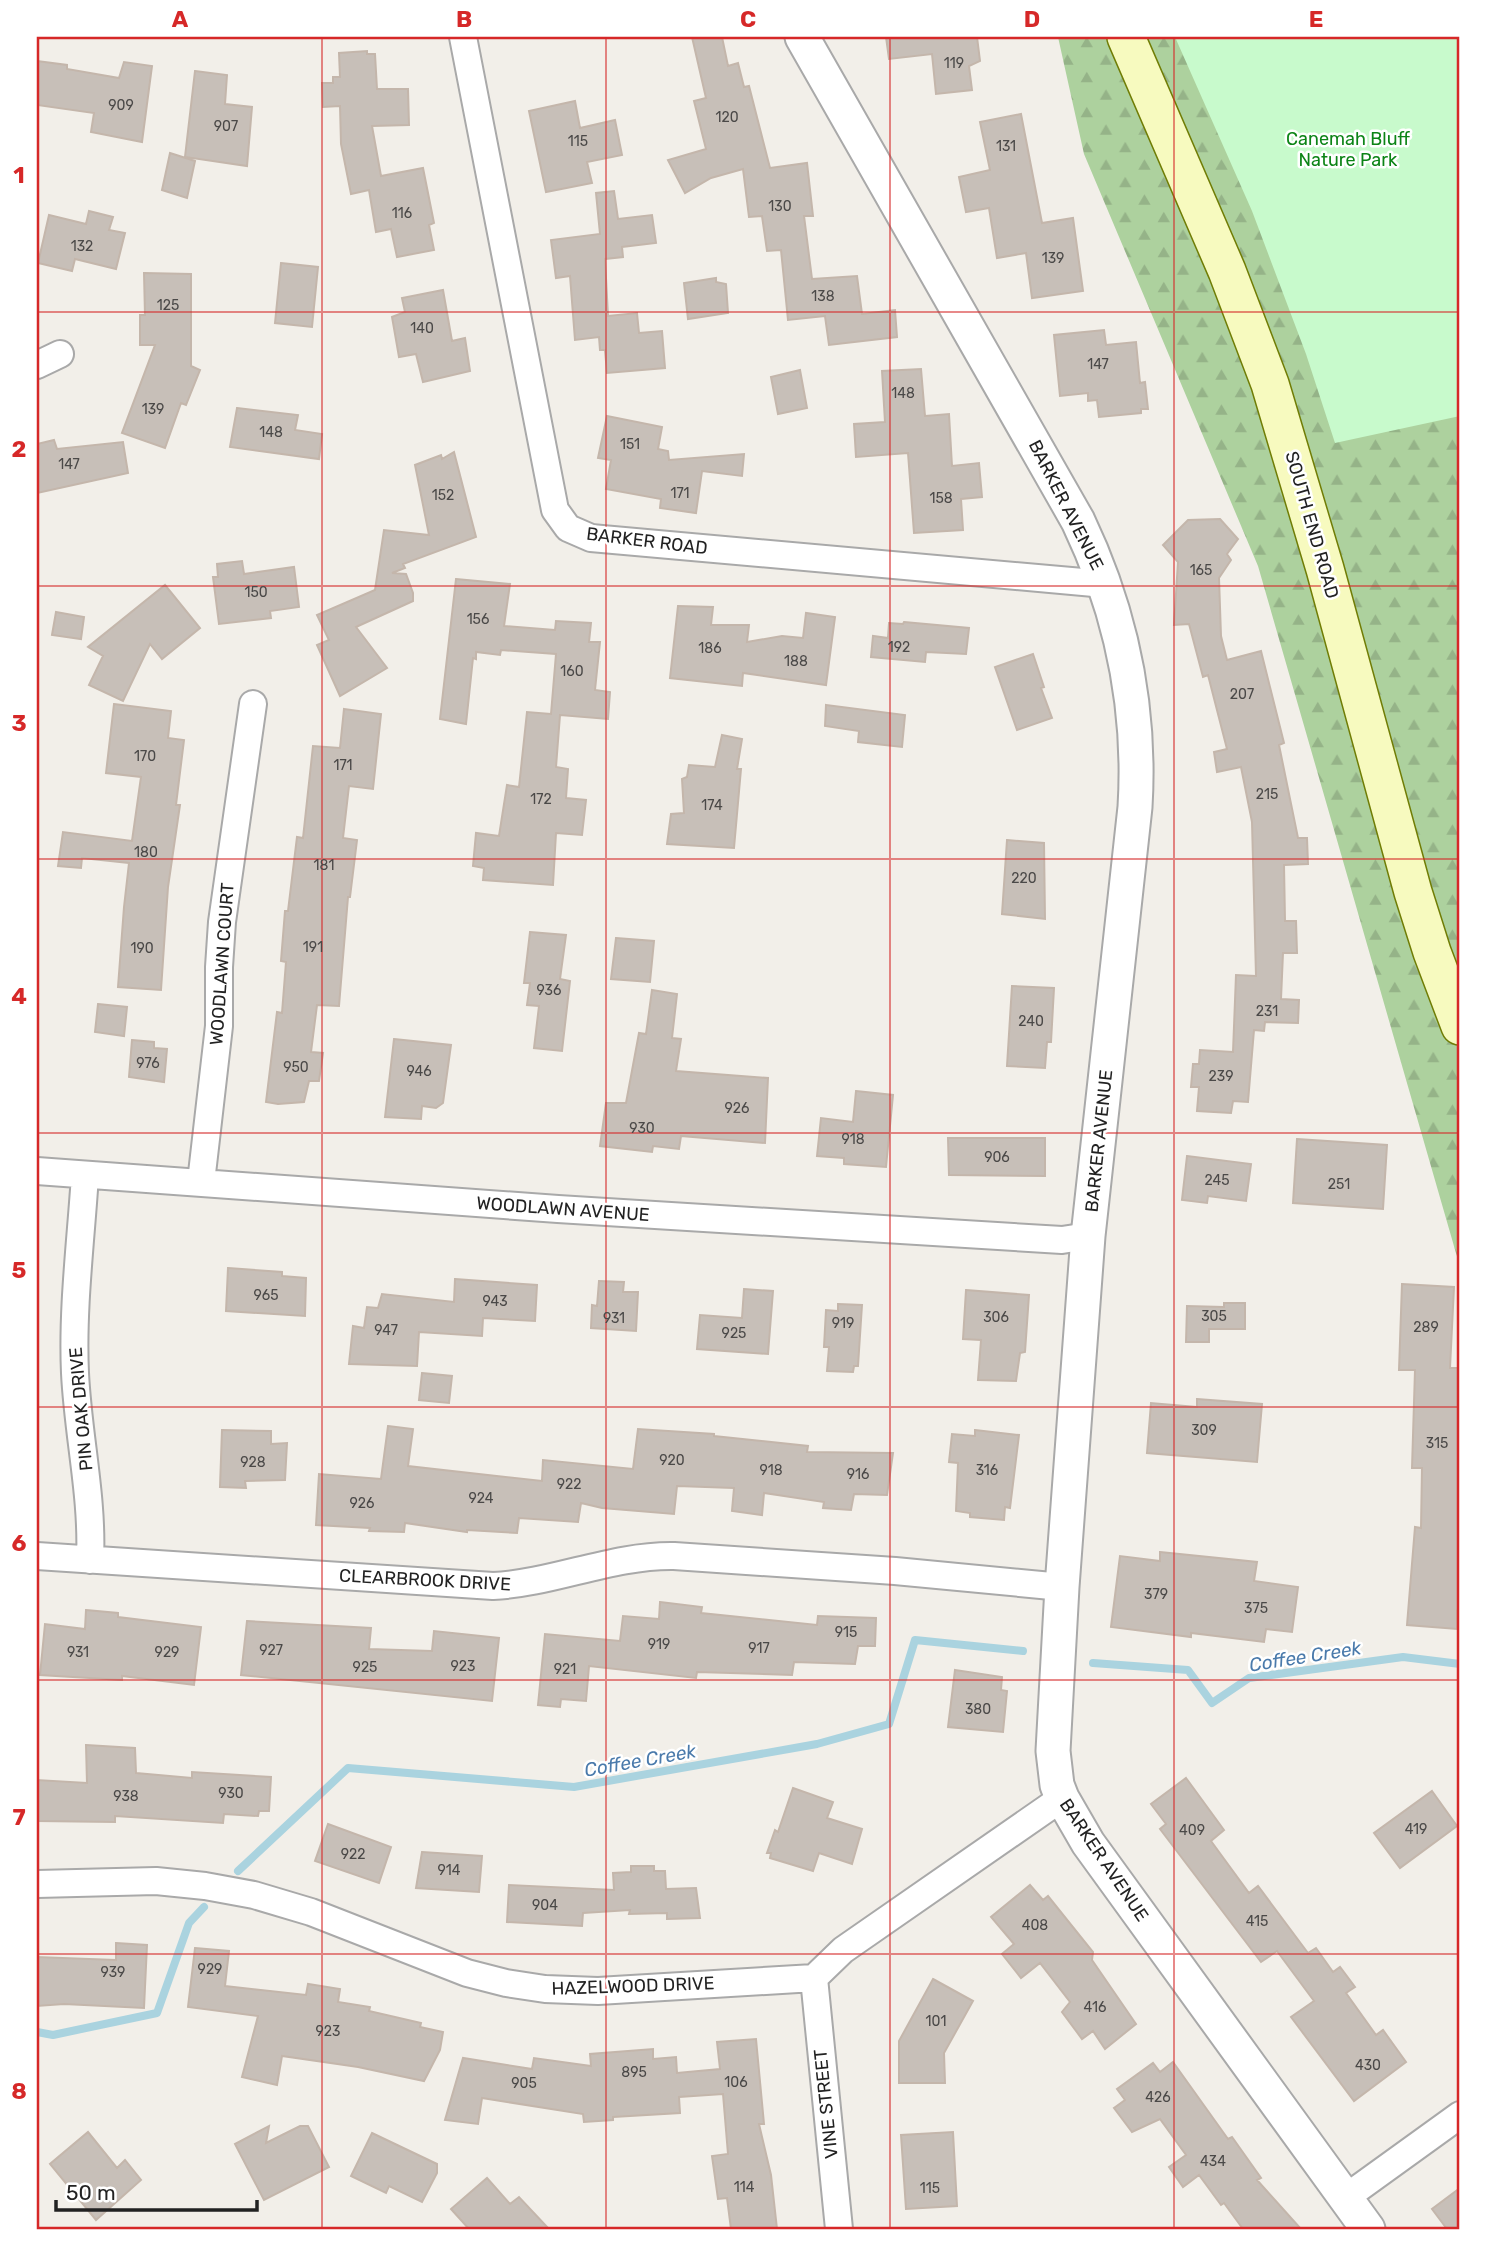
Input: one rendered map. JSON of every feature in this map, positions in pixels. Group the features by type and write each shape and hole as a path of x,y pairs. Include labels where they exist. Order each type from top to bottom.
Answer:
{"main road":[{"name":"SOUTH END ROAD","path":"1126,37 1227,271 1270,384 1325,569 1413,892 1460,1026"}],"street":[{"name":"BARKER ROAD","path":"463,37 555,510 568,528 591,538 1104,584"},
{"name":"BARKER AVENUE","path":"802,37 1053,473 1091,548 1121,639 1129,681 1135,732 1136,786 1088,1236 1062,1587 1053,1751 1057,1785 1088,1843 1368,2229"},
{"name":"WOODLAWN COURT","path":"201,1182 219,1026 222,922 253,704"},
{"name":"WOODLAWN AVENUE","path":"37,1171 585,1211 1062,1240 1088,1236"},
{"name":"PIN OAK DRIVE","path":"85,1175 74,1354 77,1404 90,1508 90,1560"},
{"name":"CLEARBROOK DRIVE","path":"37,1556 493,1586 548,1579 638,1557 674,1556 895,1571 1062,1587"},
{"path":"814,1978 842,1950 1062,1798"},
{"name":"HAZELWOOD DRIVE","path":"37,1884 156,1881 254,1895 311,1912 467,1973 545,1989 598,1991 814,1978"},
{"name":"VINE STREET","path":"814,1978 839,2229"},
{"path":"1345,2198 1460,2115"}],"green space":[{"path":"1058,37 1460,37 1460,1267 1258,566 1084,154"},
{"name":"Canemah Bluff Nature Park","path":"1175,37 1460,37 1460,416 1335,443 1306,354 1252,211"}],"building":[{"path":"692,37 722,37 728,66 738,63 744,87 749,86 770,168 807,163 813,216 804,216 812,279 857,276 862,314 895,310 897,337 829,345 825,316 788,320 781,250 767,251 762,216 749,217 743,169 711,178 685,193 668,160 706,149 694,101 706,98"},
{"path":"886,37 977,37 980,61 969,66 972,90 936,94 932,54 889,59"},
{"path":"367,51 367,54 375,54 377,89 408,89 409,125 372,126 381,176 423,168 434,223 429,225 434,250 397,257 391,229 376,232 369,190 351,194 341,144 340,106 323,107 322,83 333,83 333,77 340,77 339,53"},
{"path":"37,61 67,65 67,69 119,78 124,62 152,66 142,142 91,132 94,113 37,105"},
{"path":"195,71 227,75 225,104 252,107 247,166 185,157"},
{"path":"575,101 580,128 615,120 622,155 587,162 592,183 546,192 529,111"},
{"path":"1021,114 1042,223 1073,218 1083,291 1032,298 1026,253 997,258 989,208 966,212 959,177 990,170 980,122"},
{"path":"170,153 195,161 187,198 162,190"},
{"path":"614,191 618,219 652,215 656,243 622,247 623,257 605,259 608,316 637,313 639,333 662,331 665,368 607,373 605,350 600,350 599,337 575,340 570,276 556,278 551,240 600,234 596,193"},
{"path":"89,211 113,217 109,230 125,233 116,269 75,259 72,271 38,263 49,215 86,224"},
{"path":"281,263 318,267 312,327 275,323"},
{"path":"144,273 191,274 191,366 200,370 186,405 181,403 165,448 122,433 155,345 140,345 140,315 145,315"},
{"path":"716,278 716,282 726,284 728,313 688,319 684,283"},
{"path":"443,290 452,341 465,338 470,371 423,382 416,354 399,357 392,317 405,312 402,298"},
{"path":"1104,330 1106,345 1136,342 1140,383 1145,382 1148,409 1141,409 1141,413 1099,417 1097,400 1088,401 1088,393 1060,396 1054,335"},
{"path":"921,369 925,416 949,414 952,466 979,463 982,497 961,499 963,530 914,533 908,453 856,457 854,424 885,422 882,371"},
{"path":"800,370 807,408 778,414 771,377"},
{"path":"237,408 298,415 295,430 322,434 319,459 230,447"},
{"path":"607,416 662,427 658,449 668,451 669,460 744,454 742,476 702,471 696,513 660,508 661,499 606,489 611,460 598,458"},
{"path":"54,440 57,449 123,442 128,473 37,493 37,444"},
{"path":"454,452 476,537 403,564 405,568 392,573 406,574 413,601 356,627 387,668 340,696 317,645 329,640 317,615 375,590 384,530 429,535 415,465 441,455 442,459"},
{"path":"1220,519 1238,539 1227,554 1231,560 1219,578 1221,636 1227,660 1261,651 1284,743 1279,745 1298,838 1307,838 1308,864 1284,865 1285,921 1296,921 1297,953 1283,953 1281,999 1299,1000 1298,1023 1265,1022 1264,1031 1254,1030 1248,1102 1233,1101 1231,1113 1197,1111 1199,1087 1191,1087 1193,1064 1199,1064 1200,1050 1233,1052 1236,975 1256,976 1252,822 1241,767 1217,772 1214,752 1227,749 1208,675 1203,677 1189,624 1174,625 1178,562 1163,545 1188,520"},
{"path":"242,561 244,574 294,567 299,607 270,611 271,618 219,624 213,577 218,577 217,564"},
{"path":"456,579 510,584 504,626 555,630 556,621 591,623 589,642 600,642 595,690 610,692 608,719 560,715 556,767 568,769 566,798 586,800 582,835 556,833 553,885 483,880 484,868 473,866 476,833 499,836 507,785 519,787 527,712 551,714 556,654 501,650 500,655 476,652 476,659 473,658 466,724 440,719"},
{"path":"165,585 200,628 162,659 150,644 123,701 89,685 103,656 88,647"},
{"path":"678,606 713,607 711,625 749,625 747,642 782,636 803,638 806,613 835,617 826,685 743,673 742,686 670,678"},
{"path":"56,612 84,617 81,639 52,635"},
{"path":"889,623 969,628 966,654 926,652 925,662 871,657 873,636 888,638"},
{"path":"1033,654 1052,718 1017,730 995,667"},
{"path":"114,704 171,711 168,738 184,740 176,805 180,805 168,887 161,990 118,987 129,863 82,858 81,868 58,866 63,832 132,841 141,777 106,773"},
{"path":"826,705 905,715 902,747 858,742 859,731 825,726"},
{"path":"344,709 381,714 373,789 349,786 343,838 357,840 348,897 339,1006 317,1005 311,1052 323,1053 319,1081 309,1081 304,1102 266,1102 277,1012 282,1013 286,962 281,961 285,911 288,911 297,837 303,838 313,746 340,748"},
{"path":"722,735 742,739 737,769 741,769 734,848 667,844 671,814 684,813 682,779 687,777 689,765 715,767"},
{"path":"1007,840 1044,843 1045,919 1002,914"},
{"path":"530,932 566,935 560,979 570,981 562,1051 534,1048 539,1006 527,1005 530,983 524,983"},
{"path":"616,938 654,941 650,982 611,979"},
{"path":"1012,986 1054,988 1051,1042 1047,1042 1045,1068 1007,1066"},
{"path":"652,990 677,994 672,1038 681,1039 676,1071 768,1078 765,1143 681,1136 679,1149 653,1146 652,1152 600,1146 606,1103 626,1103 639,1033 646,1034"},
{"path":"98,1004 127,1007 124,1036 95,1032"},
{"path":"394,1039 451,1045 443,1103 436,1108 422,1106 421,1119 385,1117"},
{"path":"132,1040 154,1042 154,1048 167,1049 164,1082 129,1077"},
{"path":"856,1091 893,1095 886,1167 844,1164 844,1158 817,1156 821,1118 853,1122"},
{"path":"948,1138 1045,1138 1045,1176 949,1175"},
{"path":"1297,1139 1387,1145 1383,1209 1293,1203"},
{"path":"1187,1156 1251,1164 1246,1201 1208,1196 1207,1203 1182,1200"},
{"path":"228,1268 282,1272 282,1276 306,1278 305,1316 226,1311"},
{"path":"455,1279 537,1285 535,1321 483,1318 482,1336 419,1332 417,1366 349,1364 353,1326 364,1328 367,1307 378,1308 382,1294 454,1302"},
{"path":"599,1281 624,1282 623,1292 638,1292 636,1331 591,1328 592,1305 597,1306"},
{"path":"1402,1284 1454,1287 1450,1368 1460,1368 1460,1612 1457,1611 1457,1629 1407,1625 1415,1527 1421,1528 1422,1468 1412,1468 1415,1370 1399,1370"},
{"path":"744,1289 773,1291 768,1354 697,1349 700,1315 742,1318"},
{"path":"966,1290 1029,1295 1025,1352 1020,1353 1016,1381 978,1380 981,1340 963,1339"},
{"path":"1224,1303 1245,1303 1245,1329 1209,1329 1209,1342 1186,1342 1187,1306 1224,1307"},
{"path":"838,1304 862,1305 858,1366 854,1366 853,1372 827,1371 829,1347 824,1347 826,1310 838,1311"},
{"path":"422,1373 452,1376 449,1403 419,1400"},
{"path":"1197,1399 1262,1404 1257,1462 1147,1453 1151,1403 1197,1407"},
{"path":"388,1426 413,1429 408,1466 542,1481 543,1460 633,1469 638,1429 714,1434 808,1446 807,1452 893,1453 887,1495 854,1494 851,1510 823,1508 824,1502 764,1493 762,1515 732,1511 734,1488 677,1486 674,1514 602,1508 581,1503 578,1522 519,1518 517,1533 467,1532 405,1523 404,1532 316,1525 319,1474 381,1479"},
{"path":"222,1430 271,1431 271,1444 287,1443 285,1480 245,1481 246,1488 220,1487"},
{"path":"975,1430 1019,1435 1010,1508 1005,1507 1004,1520 970,1517 970,1513 956,1511 958,1463 949,1462 952,1434 975,1436"},
{"path":"1160,1552 1257,1562 1254,1581 1298,1587 1292,1632 1266,1629 1264,1642 1191,1633 1191,1637 1111,1627 1120,1556 1160,1561"},
{"path":"660,1602 702,1607 701,1613 817,1625 818,1616 876,1618 875,1646 858,1646 855,1664 794,1662 792,1675 697,1672 696,1678 589,1666 586,1701 561,1699 560,1707 538,1705 545,1634 620,1641 623,1616 659,1619"},
{"path":"86,1610 118,1613 118,1617 201,1627 194,1685 122,1676 122,1680 40,1675 45,1624 85,1629"},
{"path":"247,1621 371,1628 369,1649 432,1651 434,1631 499,1638 492,1701 241,1675"},
{"path":"955,1670 1002,1677 1001,1690 1007,1691 1003,1732 948,1727"},
{"path":"86,1745 135,1748 136,1773 192,1778 192,1772 271,1777 269,1811 259,1811 258,1816 224,1814 223,1823 115,1816 115,1822 37,1821 37,1780 87,1783"},
{"path":"1186,1778 1224,1830 1211,1841 1249,1893 1258,1886 1308,1953 1316,1948 1333,1972 1340,1967 1355,1987 1346,1993 1376,2035 1383,2030 1406,2062 1354,2101 1291,2017 1314,2001 1277,1951 1261,1962 1160,1829 1166,1824 1151,1804"},
{"path":"793,1788 833,1802 827,1818 862,1829 852,1864 819,1853 813,1871 770,1858 771,1853 767,1853 775,1830 778,1832"},
{"path":"1432,1791 1457,1826 1400,1868 1374,1833"},
{"path":"328,1824 391,1847 379,1883 315,1861"},
{"path":"422,1852 482,1856 479,1892 416,1888"},
{"path":"631,1866 654,1866 654,1871 665,1871 666,1889 696,1888 700,1918 667,1919 667,1913 629,1914 630,1910 583,1913 582,1926 507,1922 509,1885 614,1890 613,1873 631,1872"},
{"path":"1030,1885 1043,1900 1048,1896 1093,1952 1092,1960 1136,2024 1105,2049 1093,2031 1082,2039 1062,2012 1070,2002 1040,1963 1021,1978 1002,1954 1014,1944 991,1917"},
{"path":"116,1943 147,1945 144,2008 64,2004 37,2006 37,1957 116,1960"},
{"path":"195,1948 229,1951 225,1986 306,1995 308,1984 340,1989 338,2002 370,2007 369,2011 421,2023 420,2027 443,2032 440,2050 424,2081 358,2067 282,2056 277,2085 242,2077 258,2016 188,2007"},
{"path":"933,1979 973,2001 944,2053 945,2083 899,2083 899,2041"},
{"path":"756,2039 764,2124 759,2124 771,2175 777,2229 731,2229 727,2198 718,2199 712,2156 728,2154 723,2094 679,2097 680,2113 613,2117 613,2120 584,2122 583,2114 482,2098 478,2124 445,2120 463,2058 532,2069 534,2058 591,2066 590,2054 653,2049 653,2059 676,2057 677,2073 720,2069 717,2042"},
{"path":"1173,2062 1228,2139 1232,2137 1261,2178 1257,2180 1301,2229 1243,2229 1199,2175 1183,2187 1169,2167 1186,2155 1160,2119 1132,2132 1114,2108 1125,2100 1117,2089 1153,2063 1160,2072"},
{"path":"269,2126 266,2143 300,2126 308,2126 329,2167 264,2200 235,2144"},
{"path":"88,2132 117,2168 125,2160 141,2180 96,2220 50,2164"},
{"path":"953,2132 957,2206 906,2209 901,2135"},
{"path":"372,2133 437,2164 437,2173 422,2202 389,2186 386,2193 351,2176"},
{"path":"487,2178 510,2204 519,2197 549,2229 469,2229 451,2209"},
{"path":"1460,2188 1460,2229 1447,2229 1432,2209"}],"waterway":[{"name":"Coffee Creek","path":"238,1871 348,1768 574,1787 817,1744 889,1724 915,1640 1023,1651"},
{"name":"Coffee Creek","path":"1093,1663 1188,1670 1212,1703 1249,1678 1403,1657 1460,1664"},
{"name":"Coffee Creek","path":"37,2032 53,2035 157,2013 189,1923 204,1907"}]}
